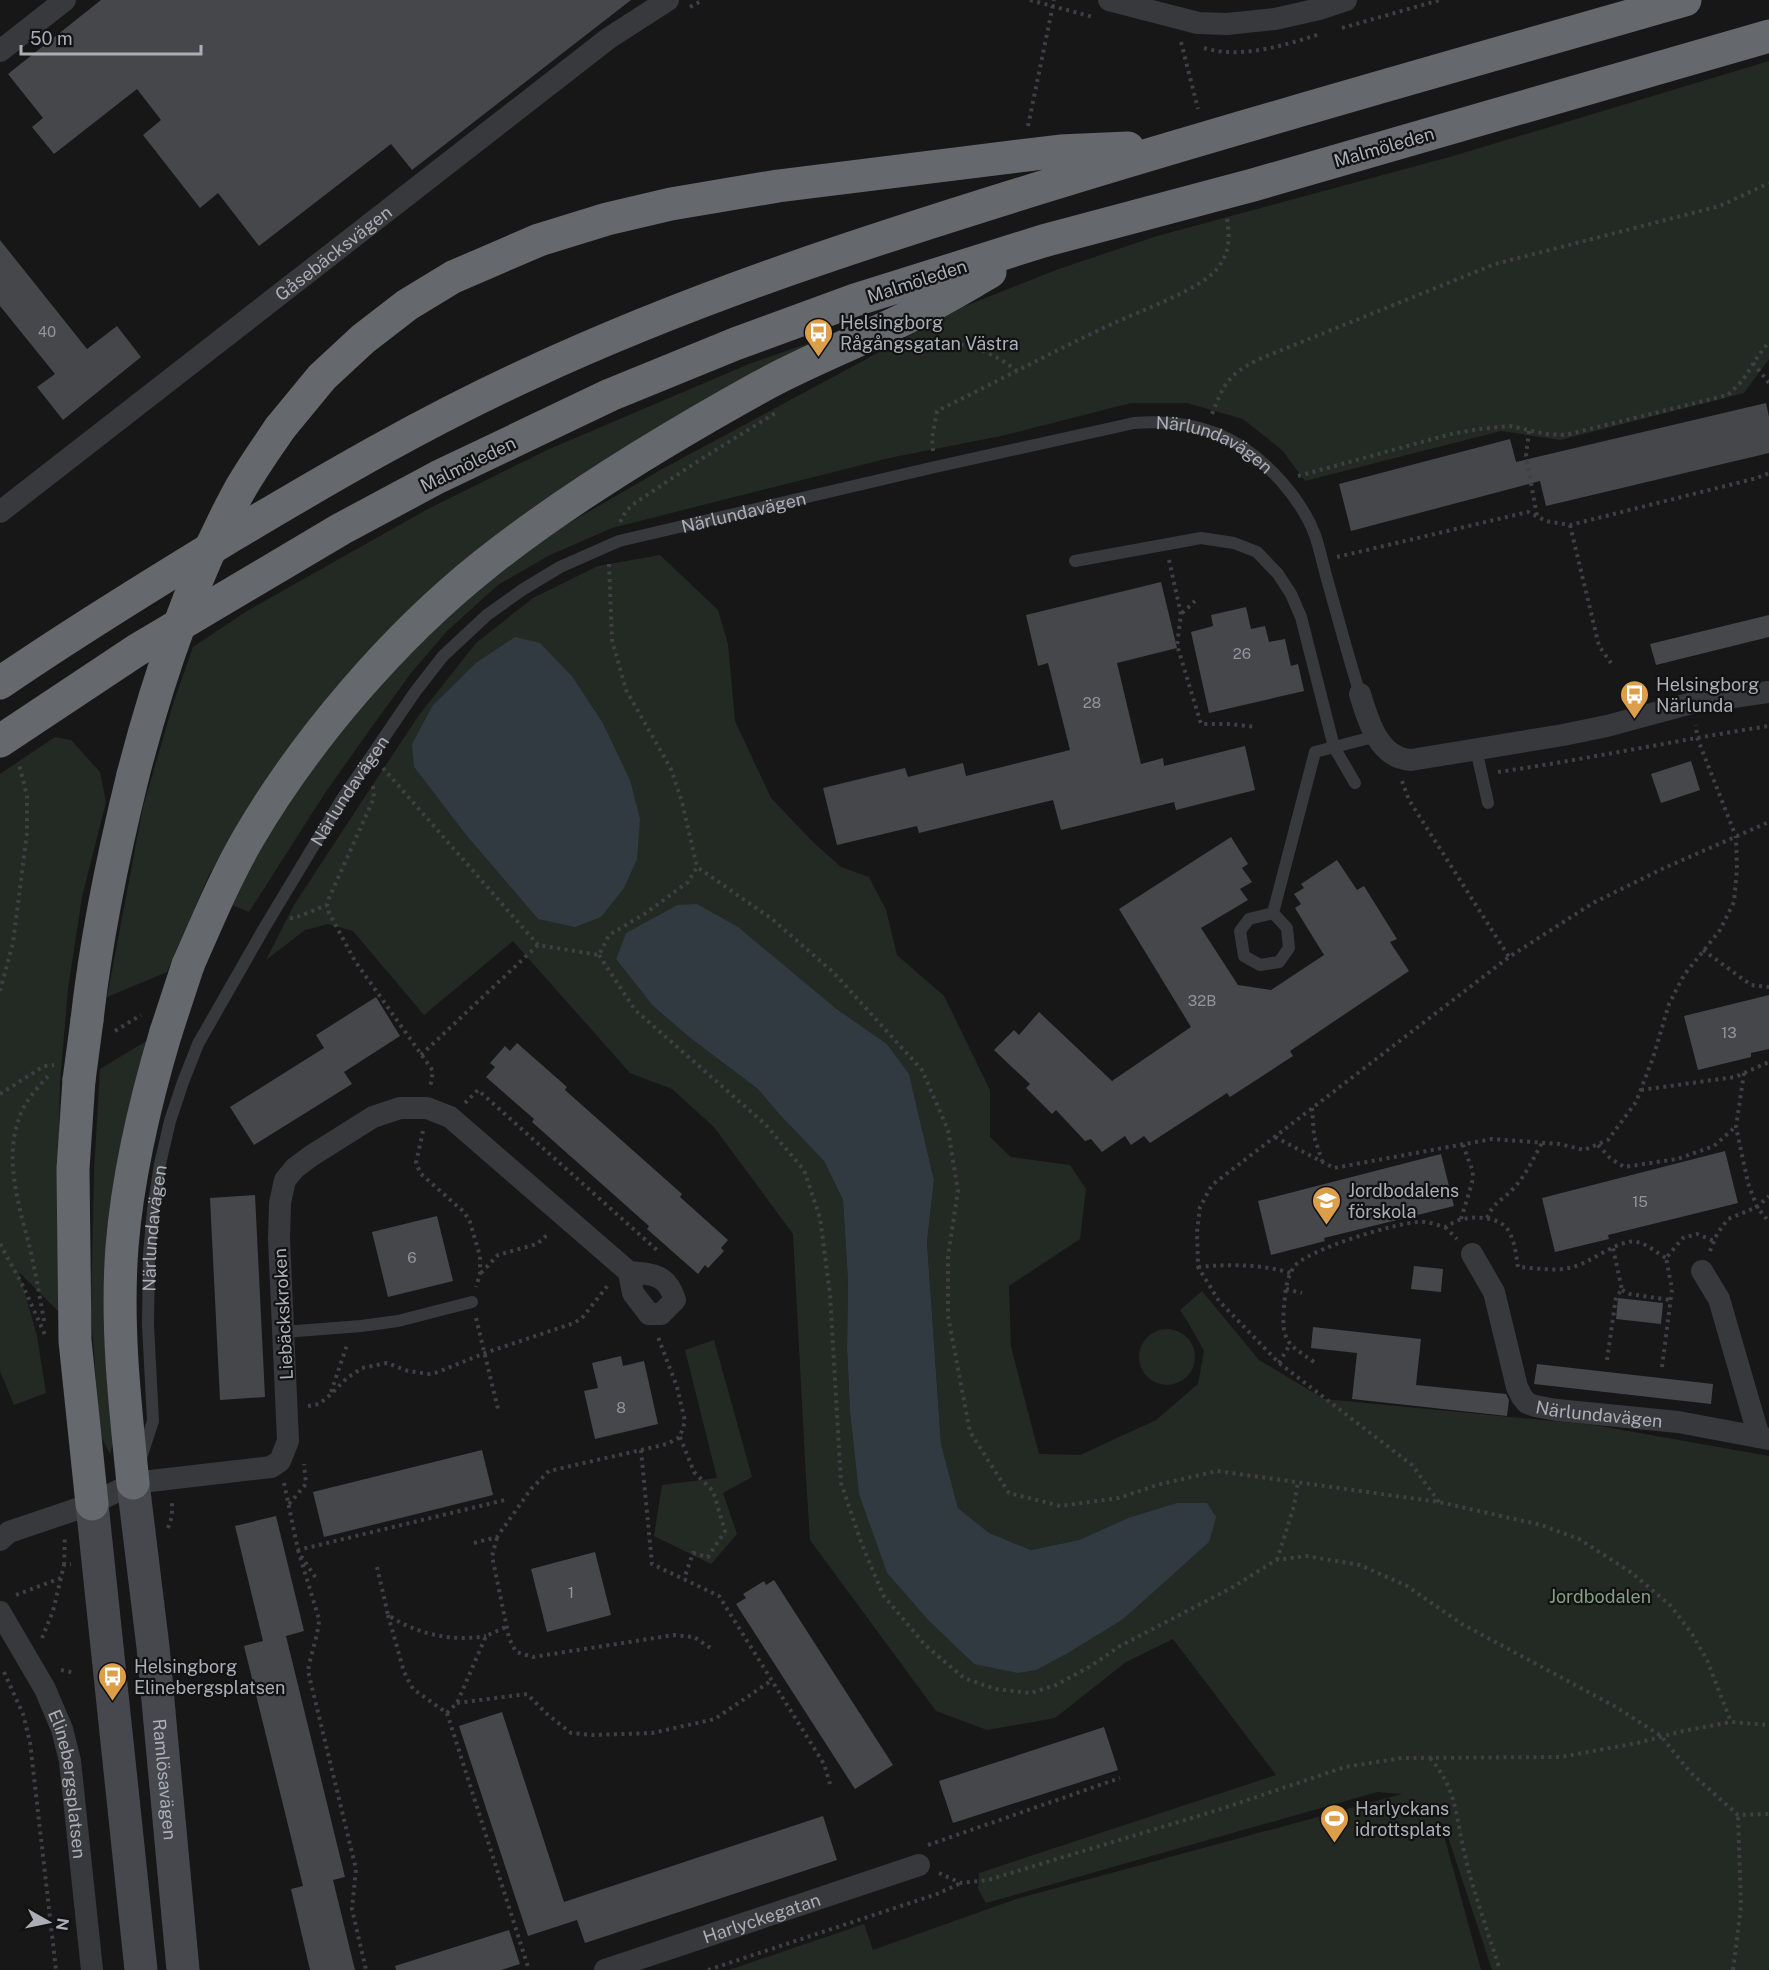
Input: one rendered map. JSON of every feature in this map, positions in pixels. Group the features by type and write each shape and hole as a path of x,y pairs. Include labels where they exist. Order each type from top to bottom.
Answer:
{"highway":[{"path":"0,683 139,592 300,495 413,432 532,372 677,311 775,273 895,232 1182,145 1685,0"},
{"name":"Malmöleden","path":"9,753 137,650 341,529 438,477 610,395 735,344 855,300 1043,241 1253,184 1769,36"},
{"path":"79,1508 69,1072 87,1020 92,971 106,901 133,775 158,688 188,600 216,537 240,491 280,428 322,377 363,339 407,305 453,277 539,240 596,222 671,204 778,186 1060,151 1182,145"},
{"path":"133,1484 122,1375 120,1315 122,1248 138,1141 150,1088 188,965 219,891 276,794 352,694 393,649 441,602 484,565 594,488 684,430 763,386 927,308 1043,241"}],"street":[{"path":"0,51 65,0"},
{"name":"Gåsebäcksvägen","path":"0,512 609,38 668,0"},
{"path":"1109,0 1144,4 1198,23 1227,24 1275,19 1346,0"},
{"name":"Närlundavägen","path":"1360,694 1377,736 1390,754 1400,759 1410,760 1607,726 1692,703 1769,692"},
{"name":"Liebäckskroken","path":"280,1461 288,1441 285,1332 279,1239 280,1203 285,1180 311,1156 373,1117 400,1108 428,1108"},
{"path":"428,1108 450,1117 626,1270 633,1293 649,1314 661,1314 675,1300 671,1288 657,1274 626,1270"},
{"name":"Närlundavägen","path":"1472,1254 1494,1292 1517,1387 1527,1402 1557,1410 1678,1422 1764,1438 1719,1299 1702,1271"},
{"path":"0,1540 9,1532 79,1508 133,1484 271,1467 280,1461"},
{"name":"Ramlösavägen","path":"133,1484 153,1647 183,1970"},
{"path":"79,1508 141,1970"},
{"name":"Elinebergsplatsen","path":"0,1612 45,1689 65,1739 75,1797 92,1970"},
{"name":"Harlyckegatan","path":"605,1970 919,1865"}],"lane":[{"name":"Närlundavägen","path":"133,1484 153,1421 148,1325 149,1254 153,1210 170,1121 198,1044 340,802 415,692 443,656 487,615 522,590 560,567 614,543 935,467 1134,423 1173,423 1206,429 1227,437 1245,448 1261,460 1281,481 1307,518 1315,534 1360,694"},
{"path":"1075,561 1201,538 1234,543 1257,552 1278,574 1291,594 1301,617 1334,747 1355,783"},
{"path":"1273,913 1315,752 1377,736"},
{"path":"1476,749 1488,803"},
{"path":"1273,913 1287,928 1289,948 1279,962 1260,965 1244,956 1240,931 1249,919 1273,913"},
{"path":"285,1332 398,1321 472,1302"}],"path":[{"path":"1028,128 1054,0"},
{"path":"1181,41 1198,109"},
{"path":"1206,429 1225,384 1238,370 1257,360 1495,264 1720,207 1769,183"},
{"path":"935,467 932,438 937,411 1112,324 1194,287 1215,272 1227,253 1230,237 1227,218"},
{"path":"1281,481 1451,434 1510,426 1546,434 1565,435 1728,395 1743,380 1769,342"},
{"path":"908,349 928,344 970,346 986,351 1017,371"},
{"path":"1753,363 1769,383"},
{"path":"784,408 698,461 626,511 620,521 614,543 612,640 626,690 671,770 682,802 698,867 772,919 834,974 922,1071 948,1130 958,1191 948,1256 948,1316 970,1432 1009,1493 1060,1506 1119,1498 1157,1485 1217,1471 1439,1502 1541,1525 1579,1539 1632,1573 1671,1606 1692,1634 1707,1660 1731,1722"},
{"path":"1201,411 1221,418"},
{"path":"1529,430 1526,456 1537,516"},
{"path":"1293,470 1303,484"},
{"path":"1322,561 1528,512 1546,521 1570,525 1757,478 1769,473"},
{"path":"1570,525 1599,646 1611,663"},
{"path":"1165,544 1181,614 1177,645 1201,724 1230,724 1256,728"},
{"path":"1181,614 1195,601"},
{"path":"1275,1137 1334,1168 1492,1139 1560,1144 1584,1150 1608,1140 1636,1102 1653,1058 1669,1004 1684,975 1720,930 1734,902 1737,869 1736,837 1697,737 1692,703"},
{"path":"0,991 13,943 27,833 27,796 9,753"},
{"path":"371,755 374,798 327,904 328,913 356,961 432,1071 428,1108 416,1163 421,1174 464,1212 470,1222 480,1256 480,1274 472,1302 498,1409"},
{"path":"371,755 538,945 599,955 635,1010 765,1124 804,1170 820,1218 830,1294 840,1483 883,1595 925,1646 964,1678 995,1689 1031,1693 1056,1685 1129,1641 1233,1587 1277,1560 1306,1556 1360,1565 1407,1586 1462,1624 1616,1707 1661,1736 1690,1772 1738,1815 1769,1814"},
{"path":"1399,774 1409,800 1509,957"},
{"path":"1439,1502 1412,1465 1279,1363 1219,1301 1198,1267 1197,1232 1200,1207 1212,1185 1509,957 1593,903 1662,869 1769,822"},
{"path":"599,955 609,935 646,913 688,882 698,867"},
{"path":"275,910 294,919 327,904"},
{"path":"421,1055 538,945"},
{"path":"1703,950 1751,985 1769,987"},
{"path":"1641,1090 1735,1077 1769,1062"},
{"path":"0,1094 44,1066 69,1072"},
{"path":"0,1244 23,1286 48,1342 32,1255 12,1176 13,1156 15,1132 30,1095 69,1072"},
{"path":"1744,1073 1736,1127 1748,1183 1757,1207 1769,1222"},
{"path":"450,1117 478,1090 659,1253"},
{"path":"1312,1108 1314,1136 1322,1162"},
{"path":"1598,1145 1610,1158 1624,1167 1677,1158 1714,1146 1736,1127"},
{"path":"1487,1218 1492,1206 1512,1190 1542,1143"},
{"path":"1461,1219 1473,1172 1463,1145"},
{"path":"1702,1271 1717,1234 1728,1219 1757,1207 1769,1196"},
{"path":"480,1274 498,1255 537,1244 564,1216"},
{"path":"1314,1362 1289,1346 1282,1325 1286,1289 1294,1266 1322,1248 1400,1224 1421,1221 1445,1227 1461,1219 1487,1218 1498,1221 1508,1228 1515,1248 1518,1267 1552,1269 1573,1267 1623,1242 1638,1242 1666,1258 1672,1289 1662,1367"},
{"path":"1666,1258 1683,1238 1697,1233 1714,1241"},
{"path":"1607,1360 1616,1298 1622,1290 1613,1248"},
{"path":"1198,1267 1235,1264 1272,1268 1291,1273"},
{"path":"300,1408 319,1404 347,1378 362,1368 387,1363 408,1371 429,1374 574,1323 582,1318 597,1297 626,1270"},
{"path":"1286,1289 1302,1293"},
{"path":"1622,1290 1630,1294 1670,1300"},
{"path":"649,1314 678,1388 685,1421 680,1437 694,1472 714,1491 725,1531 708,1557 693,1553 684,1579"},
{"path":"330,1395 354,1326"},
{"path":"1279,1363 1289,1346"},
{"path":"680,1437 667,1444 549,1471 531,1489 497,1537 492,1556 506,1627 516,1652 532,1657 674,1635 694,1637 712,1649"},
{"path":"641,1450 652,1564 720,1596 824,1764 830,1784"},
{"path":"280,1461 298,1550 319,1619 308,1671 356,1869 352,1909 366,1970"},
{"path":"1277,1560 1294,1506 1298,1482"},
{"path":"298,1550 505,1500"},
{"path":"64,1565 79,1508"},
{"path":"474,1543 497,1537"},
{"path":"298,1550 318,1581"},
{"path":"377,1567 404,1672 413,1689 447,1713 529,1970"},
{"path":"388,1615 408,1626 436,1635 460,1638 486,1636 506,1627"},
{"path":"447,1713 457,1703 486,1636"},
{"path":"4,1672 23,1714 30,1742 56,1970"},
{"path":"457,1703 527,1694 571,1733 593,1735 652,1733 715,1719 772,1680"},
{"path":"708,1970 937,1894 962,1883 988,1880 1010,1874 1218,1810 1345,1767 1402,1758 1561,1757 1731,1722 1769,1725"},
{"path":"1429,1758 1441,1772 1453,1796 1463,1847 1500,1970"},
{"path":"962,1883 919,1865 928,1845 1120,1778"},
{"path":"1733,1970 1741,1906 1738,1815"}],"green space":[{"path":"1769,61 1769,359 1744,393 1560,440 1501,431 1305,481 1282,450 1243,419 1187,403 1131,403 1001,436 889,458 612,528 550,555 498,585 447,631 411,673 325,793 249,912 232,905 256,853 302,780 427,634 493,576 564,526 664,468 963,307 1056,270 1157,236 1453,156"},
{"path":"846,330 651,438 271,772 209,875 167,972 107,997 143,807 174,701 193,647 247,611 426,510 547,450 749,364"},
{"name":"Jordbodalen","path":"660,555 718,610 728,644 735,721 771,798 813,842 841,867 869,877 886,910 897,955 944,996 990,1090 990,1137 1011,1157 1070,1165 1086,1189 1080,1239 1009,1286 1011,1347 1039,1454 1080,1455 1156,1420 1198,1384 1204,1351 1180,1310 1202,1291 1259,1360 1324,1399 1594,1425 1769,1456 1769,1970 1492,1970 1445,1828 1440,1821 1481,1970 729,1970 864,1924 873,1950 1016,1899 1402,1794 1377,1792 986,1903 978,1889 979,1873 1276,1775 1173,1639 1126,1662 1055,1718 987,1730 936,1711 810,1540 793,1234 714,1127 672,1089 630,1073 513,941 424,1015 353,931 328,924 305,930 266,960 294,905 366,795 419,715 476,643 533,598 598,566","holes":["540,643 572,676 603,723 630,780 538,919 466,835 414,767","677,905 887,1044 909,1074 934,1180 927,1242 941,1444 958,1508 988,1533 1031,1550 1079,1540 1128,1518 1143,1600 1122,1620 1068,1653 1036,1669 974,1664 928,1620 887,1573 859,1493 850,1412 847,1348 848,1282 843,1200 824,1161 758,1089 689,1037 652,1005 616,959 626,933"]},
{"path":"55,737 71,740 100,772 106,802 82,897 68,989 60,1082 58,1311 19,1272 37,1336 46,1393 14,1405 0,1371 0,774"},
{"path":"148,1040 115,1437 110,1454 100,1435 91,1312 94,1171 100,1069"},
{"path":"1167,1329 1178,1331 1187,1337 1193,1346 1195,1357 1193,1368 1187,1377 1178,1383 1167,1385 1156,1383 1147,1377 1141,1368 1139,1357 1141,1346 1147,1337 1156,1331"},
{"path":"714,1340 752,1477 723,1493 737,1534 711,1564 654,1536 662,1485 717,1478 685,1350"}],"shaded area":[{"path":"515,637 540,643 572,676 603,723 630,780 640,819 637,859 624,888 601,917 575,927 538,919 466,835 414,767 412,744 433,705 476,663"},
{"path":"697,904 738,927 834,1007 887,1044 909,1074 934,1180 927,1242 941,1444 958,1508 989,1533 1031,1550 1079,1540 1128,1518 1177,1503 1207,1503 1216,1517 1209,1542 1122,1620 1036,1670 1018,1673 974,1664 928,1620 887,1573 859,1494 850,1412 847,1348 848,1282 843,1200 824,1161 758,1089 689,1037 652,1005 616,959 626,933 677,905"}],"building":[{"path":"101,0 631,0 412,170 391,144 259,246 218,193 200,208 143,135 161,120 137,89 54,154 32,127 43,118 8,74"},
{"path":"0,240 87,349 117,326 141,357 63,420 37,387 55,374 0,306"},
{"path":"1766,403 1769,417 1769,453 1546,506 1540,481 1351,531 1339,484 1510,439 1516,462"},
{"path":"1161,582 1177,648 1117,663 1141,764 1163,758 1164,766 1245,746 1255,790 1176,810 1174,802 1061,830 1053,800 919,833 917,826 837,845 823,788 905,768 908,777 963,763 966,776 1070,750 1048,663 1038,666 1026,615"},
{"path":"1246,607 1251,629 1265,626 1269,642 1285,639 1291,666 1298,664 1304,691 1209,713 1191,632 1213,626 1211,615"},
{"path":"1769,615 1769,637 1656,665 1650,644"},
{"path":"1691,761 1700,790 1661,803 1651,774"},
{"path":"1231,837 1248,864 1242,868 1252,882 1240,889 1248,900 1201,928 1238,985 1271,990 1324,955 1295,908 1301,904 1294,894 1304,888 1301,884 1337,860 1357,890 1364,886 1397,939 1390,942 1409,971 1290,1051 1293,1056 1230,1097 1227,1093 1150,1143 1144,1136 1131,1145 1125,1136 1102,1152 1091,1139 1085,1141 1056,1110 1052,1114 1026,1088 1030,1084 994,1050 1014,1030 1019,1035 1039,1012 1112,1081 1191,1027 1119,909"},
{"path":"1769,995 1769,1049 1751,1053 1751,1057 1698,1070 1684,1016"},
{"path":"376,997 400,1036 344,1072 352,1084 254,1145 230,1107 324,1048 316,1035"},
{"path":"517,1043 567,1087 565,1090 682,1194 680,1197 728,1240 721,1248 724,1251 708,1268 705,1265 698,1274 647,1229 649,1226 532,1122 534,1119 486,1077 495,1067 490,1063 505,1046 510,1051"},
{"path":"1725,1151 1738,1203 1608,1235 1609,1239 1555,1252 1542,1198"},
{"path":"1441,1154 1454,1206 1324,1238 1325,1241 1271,1255 1258,1201"},
{"path":"255,1195 265,1397 220,1400 210,1198"},
{"path":"437,1216 453,1281 388,1297 372,1232"},
{"path":"1414,1266 1443,1269 1441,1292 1411,1289"},
{"path":"1618,1298 1663,1303 1661,1324 1616,1319"},
{"path":"1313,1327 1421,1339 1416,1385 1506,1394 1509,1400 1507,1416 1352,1399 1357,1353 1311,1348"},
{"path":"621,1356 623,1366 644,1361 658,1424 595,1439 584,1391 598,1388 592,1363"},
{"path":"1537,1364 1713,1384 1711,1404 1534,1384"},
{"path":"482,1450 493,1495 324,1537 313,1492"},
{"path":"276,1516 304,1631 286,1636 345,1877 333,1880 355,1970 310,1970 291,1889 303,1886 244,1646 263,1641 235,1526"},
{"path":"595,1552 611,1615 547,1632 531,1569"},
{"path":"774,1580 893,1765 855,1789 736,1604 746,1598 743,1594 764,1581 766,1585"},
{"path":"502,1712 564,1902 823,1816 837,1860 585,1943 577,1920 528,1936 459,1726"},
{"path":"1104,1727 1118,1770 953,1823 939,1781"},
{"path":"509,1930 520,1964 501,1970 396,1970 395,1966"}],"place":[{"name":"Helsingborg Rågångsgatan Västra","path":"819,358"},
{"name":"Helsingborg Närlunda","path":"1635,720"},
{"name":"Jordbodalens förskola","path":"1327,1226"},
{"name":"Helsingborg Elinebergsplatsen","path":"113,1702"},
{"name":"Harlyckans idrottsplats","path":"1334,1844"}]}
